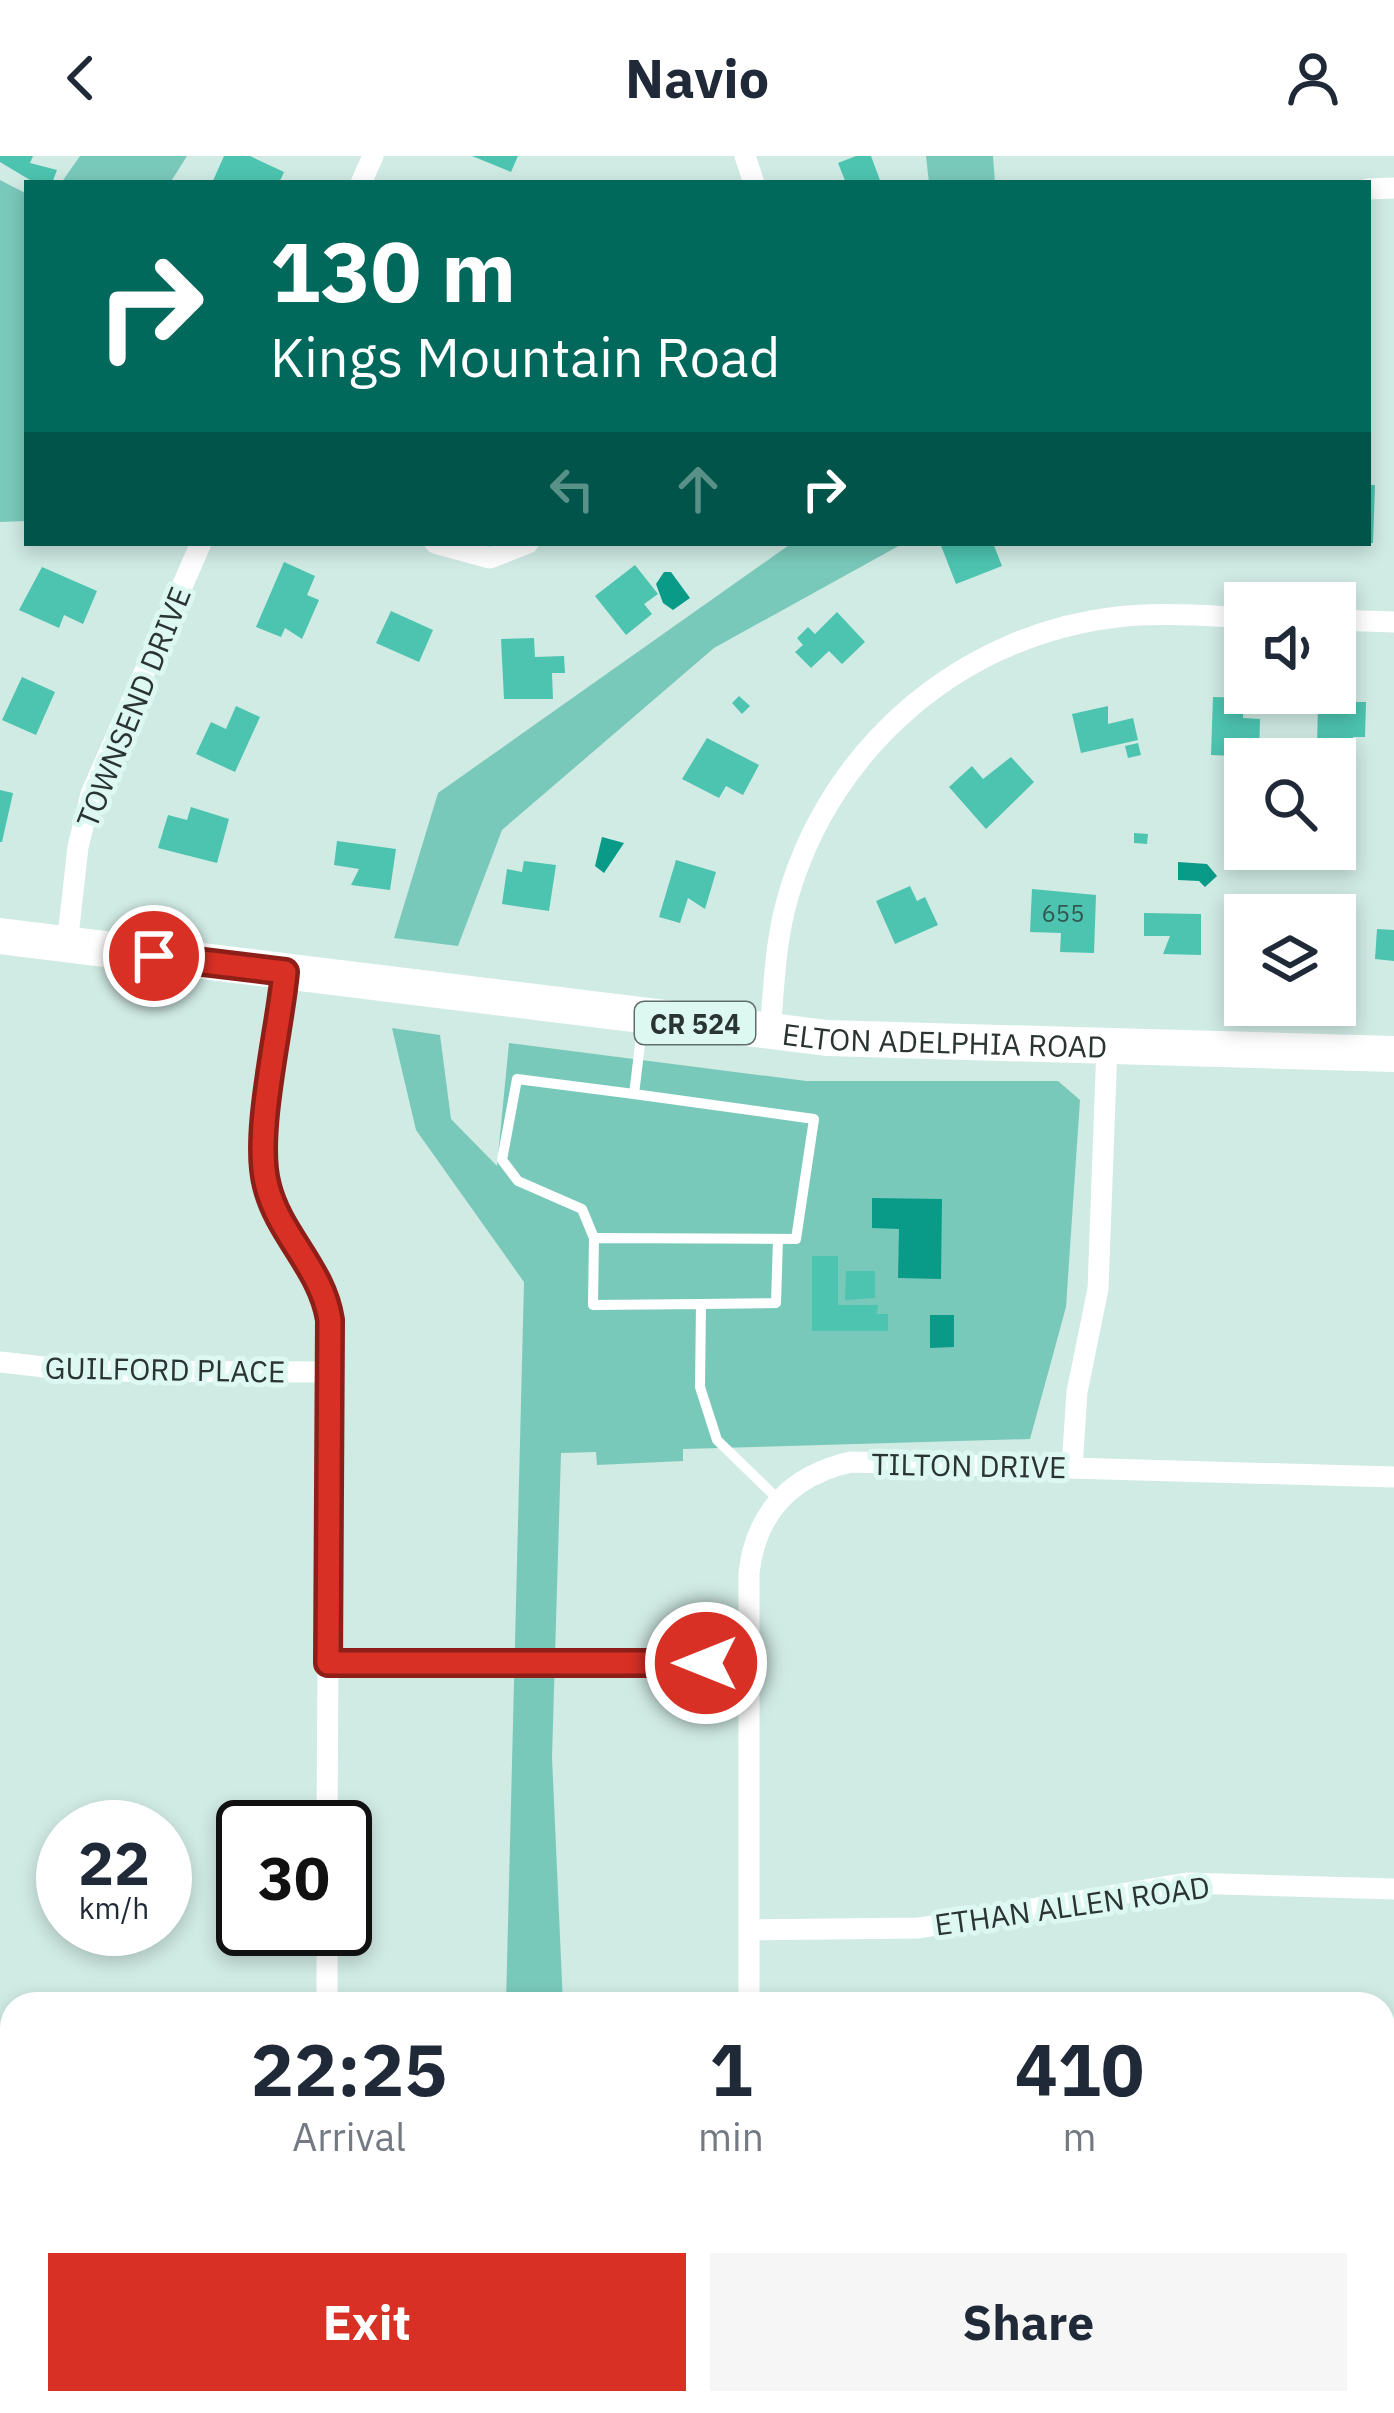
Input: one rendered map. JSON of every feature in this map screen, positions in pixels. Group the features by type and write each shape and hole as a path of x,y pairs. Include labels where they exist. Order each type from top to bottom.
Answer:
{"main road":[{"name":"ELTON ADELPHIA ROAD","path":"0,935 770,1033 1394,1054"}],"street":[{"name":"TOWNSEND DRIVE","path":"67,944 78,847 91,794 200,546"},
{"path":"446,546 490,558 520,546"},
{"path":"770,1033 780,932 808,842 855,763 898,716 962,669 1025,640 1117,617 1224,617"},
{"path":"1356,621 1394,622"},
{"path":"285,972 263,1166 274,1207 323,1292 330,1320 327,1800"},
{"path":"1072,1467 1077,1392 1098,1289 1107,1046"},
{"name":"GUILFORD PLACE","path":"0,1362 79,1372 329,1372"},
{"name":"TILTON DRIVE","path":"778,1500 807,1476 851,1462 1394,1477"},
{"path":"748,1992 751,1555 778,1500"},
{"path":"328,1663 748,1663"},
{"name":"ETHAN ALLEN ROAD","path":"749,1930 919,1928 1187,1883 1394,1889"},
{"path":"327,1956 327,1992"}],"lane":[{"path":"634,1094 643,1016"},
{"path":"594,1238 796,1239 814,1119 517,1079 502,1160 518,1181 582,1209 594,1238 593,1305 776,1303 778,1239"},
{"path":"701,1304 700,1387 717,1440 778,1500"}],"shaded area":[{"path":"80,156 187,156 172,180 63,180"},
{"path":"926,156 993,156 995,180 929,180"},
{"path":"0,180 24,192 24,521 0,522"},
{"path":"788,546 899,546 714,648 502,830 458,946 394,938 438,793"},
{"path":"664,572 671,572 690,598 673,610 663,603 656,584"},
{"path":"602,837 624,843 604,873 595,866"},
{"path":"1178,862 1207,864 1217,876 1205,887 1199,881 1178,880"},
{"path":"392,1028 440,1035 451,1119 497,1166 509,1043 806,1081 1058,1081 1080,1100 1066,1307 1030,1439 683,1449 683,1461 597,1465 596,1452 561,1453 552,1757 562,1992 506,1992 524,1282 416,1130"},
{"path":"872,1198 942,1199 941,1279 898,1278 899,1229 872,1228"},
{"path":"930,1315 954,1315 954,1347 930,1348"}],"building":[{"path":"0,156 33,156 30,163 57,170 53,180 30,180 0,162"},
{"path":"224,156 250,156 284,172 280,180 213,180"},
{"path":"472,156 518,156 511,172"},
{"path":"871,156 880,180 845,180 838,163"},
{"path":"1371,485 1375,485 1373,543"},
{"path":"941,546 994,546 1002,566 956,584"},
{"path":"284,562 315,576 307,595 319,600 302,639 285,628 281,637 256,627"},
{"path":"635,565 658,594 644,604 652,614 626,635 595,596"},
{"path":"42,567 97,591 83,624 64,615 59,628 19,610"},
{"path":"391,611 433,630 419,662 376,643"},
{"path":"837,612 865,642 842,664 829,651 811,668 795,652 803,645 797,638 808,627 815,634"},
{"path":"534,638 535,657 564,656 565,673 552,673 553,699 504,699 501,639"},
{"path":"22,677 55,692 36,735 2,720"},
{"path":"739,696 750,706 742,714 732,703"},
{"path":"1213,697 1224,697 1224,714 1260,719 1260,738 1224,738 1224,756 1211,755"},
{"path":"1356,702 1366,702 1365,737 1317,738 1318,714 1356,714"},
{"path":"236,706 260,717 235,772 196,754 211,722 226,729"},
{"path":"1108,706 1108,724 1133,718 1138,740 1081,753 1072,714"},
{"path":"707,738 759,765 743,795 726,786 719,798 682,779"},
{"path":"1138,743 1141,755 1128,758 1125,746"},
{"path":"1011,757 1034,782 986,829 949,787 972,766 983,779"},
{"path":"0,790 13,793 2,842 0,842"},
{"path":"191,807 229,819 217,863 158,848 168,815 187,820"},
{"path":"1134,833 1148,834 1147,844 1134,843"},
{"path":"337,841 396,849 390,890 351,885 359,869 334,865"},
{"path":"676,860 716,872 705,909 688,898 680,923 659,917"},
{"path":"524,861 556,865 549,911 502,904 507,869 522,872"},
{"path":"910,886 917,901 925,897 938,925 895,944 876,901"},
{"path":"1032,889 1096,895 1094,953 1060,952 1061,933 1030,932"},
{"path":"1144,913 1201,914 1201,955 1163,954 1170,936 1144,936"},
{"path":"1377,929 1394,930 1394,961 1375,959"},
{"path":"812,1256 838,1256 838,1305 878,1305 877,1314 888,1314 888,1331 812,1331"},
{"path":"846,1271 875,1271 875,1298 845,1300"}],"route":[{"path":"154,956 285,972 263,1166 274,1207 319,1279 330,1320 328,1663 706,1663"}]}
